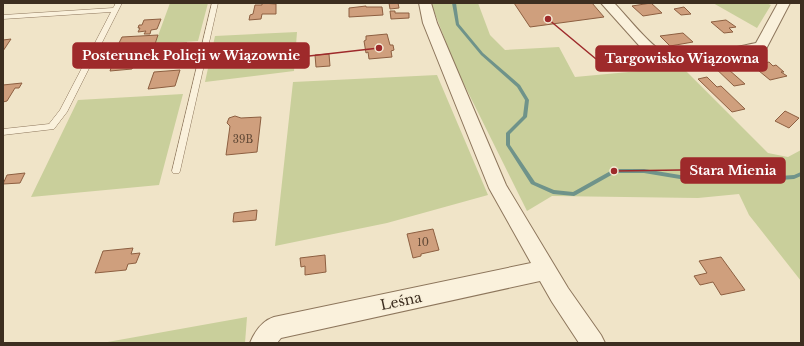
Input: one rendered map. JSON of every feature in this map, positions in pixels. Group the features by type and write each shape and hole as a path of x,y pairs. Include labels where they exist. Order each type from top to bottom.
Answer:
{"street":[{"path":"425,3 430,23 498,188 560,295 593,343"},
{"path":"607,3 649,48 658,55 670,60 686,60 762,46 784,3"},
{"name":"Leśna","path":"262,343 274,328 546,270"}],"lane":[{"path":"176,171 215,3"},
{"path":"3,17 117,6"},
{"path":"3,132 51,127 63,112 90,56 117,6"}],"green space":[{"path":"170,3 208,3 198,41 155,44"},
{"path":"431,3 478,3 490,35 505,50 559,47 575,77 682,67 768,153 788,157 801,150 801,281 749,215 739,194 698,198 552,196 527,211 455,66"},
{"path":"713,3 766,3 771,5 757,28"},
{"path":"297,32 294,71 205,82 215,36"},
{"path":"437,75 488,195 387,223 275,246 293,82"},
{"path":"183,94 159,185 31,197 78,100"},
{"path":"247,317 245,343 102,343"}],"building":[{"path":"262,3 276,4 276,14 262,14 261,19 249,20 250,15 253,14 255,5 262,5"},
{"path":"389,3 398,3 399,8 390,9"},
{"path":"514,3 592,3 604,17 530,27"},
{"path":"651,3 662,13 643,16 632,6"},
{"path":"366,6 382,7 383,15 349,17 349,8"},
{"path":"684,7 691,14 681,15 674,9"},
{"path":"390,11 395,11 395,13 409,13 409,18 391,19"},
{"path":"161,19 157,29 151,30 150,34 144,34 146,31 138,32 140,28 138,28 139,25 142,25 144,20"},
{"path":"726,20 736,27 729,28 733,32 724,33 711,22"},
{"path":"683,33 693,42 670,46 660,36"},
{"path":"387,34 390,45 393,45 394,50 391,51 392,57 369,59 368,52 366,53 364,41 366,40 366,36"},
{"path":"158,35 155,44 117,47 122,37"},
{"path":"11,39 3,51 3,40"},
{"path":"187,43 186,47 178,47 176,51 152,52 154,45"},
{"path":"601,48 611,48 626,68 606,69 596,52 603,51"},
{"path":"140,54 132,69 110,71 112,65 107,66 108,62 115,61 118,56"},
{"path":"329,54 330,66 316,67 315,55"},
{"path":"720,62 745,84 734,86 710,63"},
{"path":"769,62 773,66 776,65 784,72 781,72 787,76 770,80 753,66"},
{"path":"180,70 175,86 148,89 154,72"},
{"path":"707,77 717,87 721,86 745,109 732,112 698,79"},
{"path":"22,83 19,88 15,88 7,101 3,102 3,85"},
{"path":"785,111 799,118 789,128 775,121"},
{"path":"235,116 241,118 261,117 257,152 226,155 230,126 227,123 229,118"},
{"path":"25,173 20,183 3,184 7,175"},
{"path":"257,210 256,220 233,222 234,213"},
{"path":"433,229 439,250 421,254 421,256 413,258 407,234"},
{"path":"133,248 131,254 140,253 136,263 128,264 126,270 95,273 103,251"},
{"path":"325,255 326,272 305,275 305,266 301,267 300,258"},
{"path":"721,257 745,290 721,295 713,282 700,285 694,276 707,273 699,261"}],"waterway":[{"path":"454,3 457,24 482,54 519,86 527,100 525,117 508,133 508,145 533,183 553,192 574,194 614,171 644,171 698,180 725,166 752,180 794,177 801,174"}],"place":[{"name":"Targowisko Wiązowna","path":"548,19"},
{"name":"Posterunek Policji w Wiązownie","path":"379,48"},
{"name":"Stara Mienia","path":"614,171"}]}
